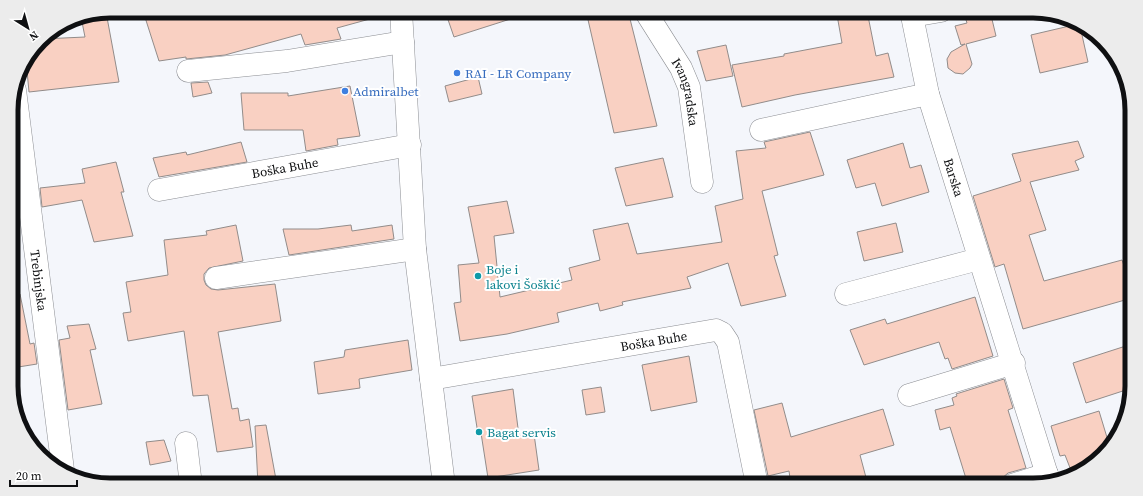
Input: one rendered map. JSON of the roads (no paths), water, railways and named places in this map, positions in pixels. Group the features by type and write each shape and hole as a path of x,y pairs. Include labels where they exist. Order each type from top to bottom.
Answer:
{"street":[{"path":"401,18 415,249 443,478"},
{"name":"Ivangradska","path":"649,18 681,68 689,87 702,182"},
{"name":"Barska","path":"913,18 928,94 1014,363 1048,477"},
{"path":"188,71 287,61 403,42"},
{"path":"761,130 928,94"},
{"name":"Trebinjska","path":"18,114 62,465"},
{"name":"Boška Buhe","path":"159,190 410,145"},
{"path":"216,278 415,249"},
{"path":"846,294 980,259"},
{"name":"Boška Buhe","path":"430,379 716,330 722,333 728,342 757,478"},
{"path":"910,395 1014,363"},
{"path":"186,443 190,478"}],"place":[{"name":"RAI - LR Company","path":"457,73"},
{"name":"Admiralbet","path":"345,91"},
{"name":"Boje i lakovi Šoškić","path":"478,276"},
{"name":"Bagat servis","path":"479,432"}]}
